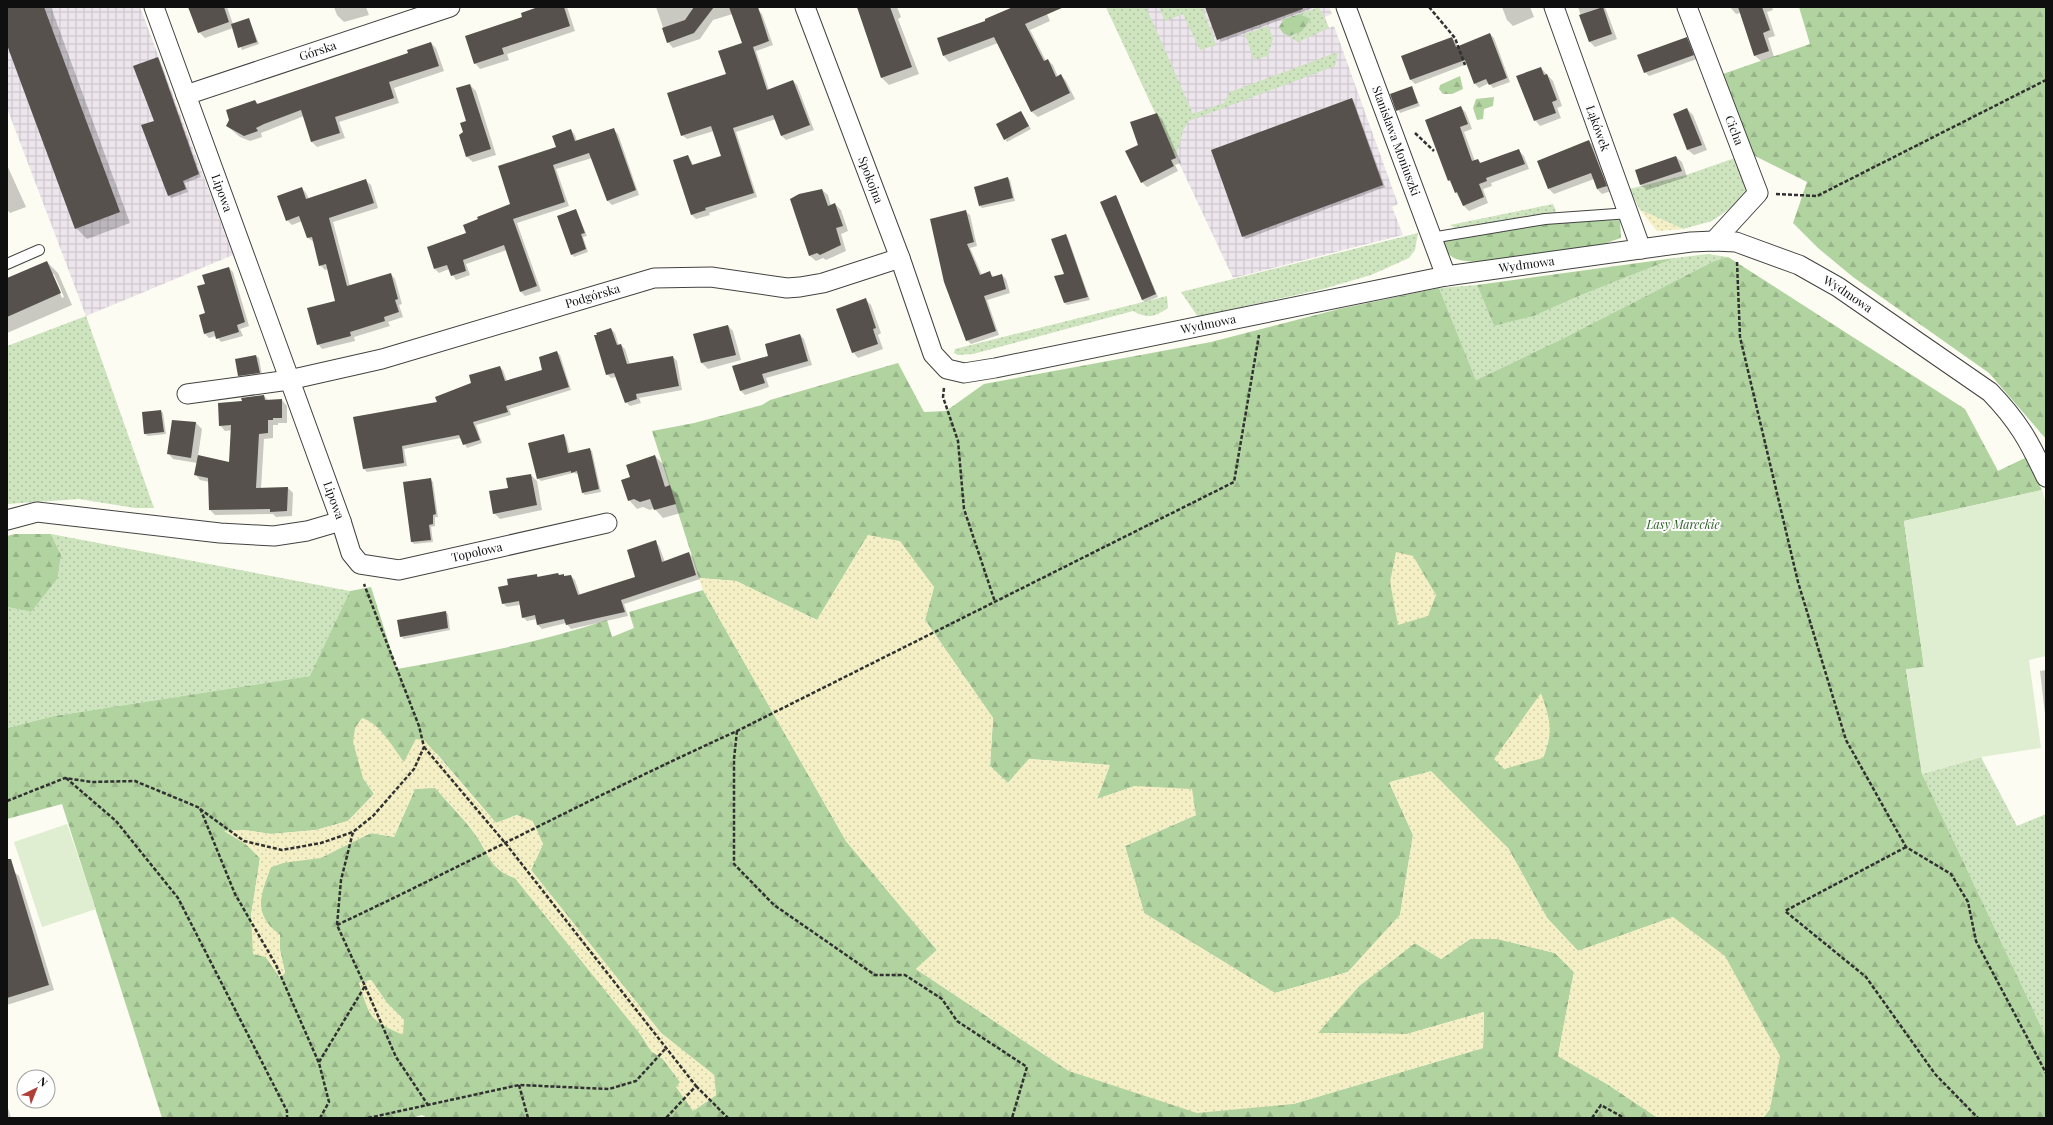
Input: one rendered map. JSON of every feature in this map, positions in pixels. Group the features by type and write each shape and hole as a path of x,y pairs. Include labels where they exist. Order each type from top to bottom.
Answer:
{"street":[{"name":"Lipowa","path":"154,7 341,521 351,553"},
{"name":"Górska","path":"186,95 450,7"},
{"name":"Spokojna","path":"805,7 900,258 933,354 947,369"},
{"name":"Stanisława Moniuszki","path":"1346,7 1446,276"},
{"name":"Łąkówek","path":"1554,7 1630,213 1641,249"},
{"name":"Cicha","path":"1687,7 1758,193"},
{"path":"1714,241 1758,193"},
{"name":"Wydmowa","path":"947,369 964,373 995,368 1446,276 1691,242 1736,242 1799,265 1838,287 1990,392 2010,412 2028,438 2046,477"},
{"name":"Podgórska","path":"290,380 382,359 654,278 711,277 787,288 800,287 823,283 900,258"},
{"path":"187,394 290,380"},
{"path":"7,520 37,512 220,533 274,536 307,531 341,521"},
{"name":"Topolowa","path":"351,553 360,564 399,570 607,523"}],"lane":[{"path":"1432,238 1545,219 1630,213"},
{"path":"7,264 39,250"}],"path":[{"path":"1429,7 1455,38 1465,65"},
{"path":"1758,193 1817,196 2046,80"},
{"path":"1412,130 1434,151"},
{"path":"1736,242 1740,336 1798,582 1846,740 1906,847 1951,874 1968,902 1976,941 2046,1073"},
{"path":"337,925 506,844 681,757 737,732 1234,482 1262,314"},
{"path":"947,369 943,396 958,441 964,509 995,602"},
{"path":"351,553 419,726 424,747 506,844 696,1086 728,1118"},
{"path":"737,732 734,759 734,864 774,906 875,975 905,975 942,999 957,1021 1028,1067 1012,1118"},
{"path":"7,801 65,778 92,782 135,781 200,808 244,841 282,850 321,843 353,832 373,816 414,768 424,747"},
{"path":"65,778 116,822 178,898 287,1111 287,1118"},
{"path":"200,808 235,894 276,964 319,1063 328,1102 320,1118"},
{"path":"353,832 341,880 337,925 396,1057 428,1105"},
{"path":"1906,847 1785,911 1866,977 1935,1074 1978,1118"},
{"path":"319,1063 365,986"},
{"path":"368,1118 519,1085 609,1089 636,1081 666,1048"},
{"path":"519,1085 528,1118"},
{"path":"666,1118 696,1086"},
{"path":"1592,1118 1601,1105 1624,1118"}],"shaded area":[{"path":"7,7 140,7 233,255 86,316 7,108"},
{"path":"1106,7 1329,7 1332,14 1325,17 1329,28 1334,26 1398,204 1392,207 1403,235 1233,278"}],"green space":[{"path":"1106,7 1146,7 1193,114 1224,103 1230,92 1338,52 1335,66 1189,121 1183,130 1176,158"},
{"path":"1159,7 1202,7 1216,45 1200,50 1183,14 1165,21"},
{"path":"1319,7 1329,28 1298,42 1289,37 1301,32 1311,20 1299,14"},
{"path":"1799,7 2046,7 2046,439 1989,373 1853,277 1818,248 1793,223 1807,182 1753,155 1720,75 1810,44"},
{"path":"1299,14 1311,19 1301,32 1289,36 1283,33 1279,27 1284,19"},
{"path":"1268,26 1273,38 1268,56 1254,60 1245,34"},
{"path":"1460,76 1463,89 1452,94 1443,94 1439,89 1440,85"},
{"path":"1494,97 1493,106 1484,109 1483,119 1477,120 1473,108 1476,99"},
{"path":"1735,158 1748,186 1744,199 1712,221 1683,229 1640,210 1629,189 1686,175"},
{"path":"1553,204 1557,214 1455,228 1450,225"},
{"path":"1620,220 1621,238 1589,248 1517,260 1476,262 1461,260 1449,254 1443,240 1545,222"},
{"path":"1418,233 1415,250 1409,258 1371,275 1323,289 1198,317 1181,292"},
{"path":"1708,254 1728,257 1714,261 1564,338 1476,380 1439,288 1477,285 1494,326 1534,316 1579,296 1675,258"},
{"name":"Lasy Mareckie","path":"1728,257 1965,409 1998,471 2027,457 2042,490 1904,521 1924,667 1906,670 1922,774 2046,1037 2046,1118 1763,1118 1770,1109 1673,917 1578,951 1547,918 1508,848 1389,782 1413,835 1400,915 1348,972 1275,993 1144,913 1125,846 1196,815 1135,786 1097,799 1110,765 1029,759 1008,783 990,766 993,718 925,620 934,587 868,535 817,620 736,581 699,578 652,431 694,423 762,405 770,400 898,363 924,412 946,411 984,384 1211,342 1339,309 1439,288 1476,380 1564,338 1714,261","holes":["1550,719 1521,763 1504,769"]},
{"path":"1675,258 1579,296 1534,316 1494,326 1477,285"},
{"path":"1167,296 1168,308 1155,315 1147,316 1133,311 973,354 958,355 954,353 955,349"},
{"path":"86,316 154,508 135,508 79,499 7,504 7,346"},
{"path":"2042,490 2046,504 2046,656 2029,660 2041,748 1981,757 1922,774 1906,669 1924,667 1904,521"},
{"path":"15,534 51,534 61,555 57,579 31,612 7,607 7,536"},
{"path":"51,534 350,591 311,676 54,716 7,728 7,607 31,612 61,555"},
{"path":"371,587 397,669 476,654 555,636 607,620 612,637 634,628 629,612 703,590 846,841 937,950 916,969 1069,1071 1293,1104 1483,1048 1484,1012 1407,1034 1317,1033 1359,986 1415,943 1441,959 1470,939 1498,939 1555,953 1574,972 1558,1056 1607,1084 1658,1118 427,1118 422,1115 412,1118 162,1118 62,804 7,819 7,728 54,716 310,676 350,591","holes":["380,731 404,763 416,739 437,754 496,823 517,815 543,844 531,870 661,1033 714,1075 716,1095 693,1111 680,1082 663,1059 651,1051 641,1035 515,878 507,875 496,866 472,830 435,787 415,789 394,837 372,833 271,867 264,886 261,904 265,919 280,935 280,950 285,972 280,978 266,957 251,916 260,858 247,845 225,831 244,830 271,834 316,830 348,821 374,794 363,778","371,980 387,1003 404,1020 359,983"]},
{"path":"1981,757 2017,826 2046,814 2046,1037 1922,774"},
{"path":"67,824 96,909 42,927 14,842"}],"sand":[{"path":"1640,210 1683,229 1657,231"},
{"path":"868,535 900,541 934,587 925,620 993,718 990,766 1008,783 1029,759 1110,765 1097,799 1135,786 1192,789 1196,815 1125,846 1144,913 1275,993 1348,972 1400,915 1413,835 1389,782 1431,771 1508,848 1547,918 1578,951 1673,917 1725,956 1780,1056 1770,1109 1763,1118 1658,1118 1607,1084 1558,1056 1574,972 1555,953 1498,939 1470,939 1441,959 1415,943 1359,986 1318,1033 1407,1034 1484,1012 1483,1048 1293,1104 1197,1113 1069,1071 916,969 937,950 846,841 703,590 699,578 736,581 817,620"},
{"path":"1396,552 1413,556 1436,595 1428,616 1398,625 1390,582"},
{"path":"1541,693 1547,710 1550,726 1549,741 1543,758 1504,769 1494,759"},
{"path":"362,718 375,725 380,730 404,762 416,739 424,740 496,823 517,815 533,821 543,844 531,870 661,1033 714,1075 716,1095 693,1111 676,1087 680,1082 663,1059 651,1051 641,1035 515,878 495,866 477,837 457,811 435,788 415,789 394,837 371,833 321,858 282,863 271,867 262,896 262,912 265,920 280,935 280,950 285,973 280,978 266,957 253,954 251,916 260,858 247,845 224,831 244,830 271,834 316,830 348,821 374,794 363,778 353,742 355,728"},
{"path":"371,980 387,1003 404,1020 403,1035 377,1021 369,1011 359,983"}],"building":[{"path":"7,7 44,7 120,212 75,229 7,45"},
{"path":"188,7 224,7 229,22 198,33"},
{"path":"538,7 564,7 570,26 502,48 504,54 474,64 465,36 522,17 521,13"},
{"path":"694,7 714,7 694,33 667,43 662,28 685,20"},
{"path":"729,7 758,7 769,41 753,47 767,90 793,80 810,125 781,136 773,115 733,128 754,193 705,208 706,210 691,215 673,160 688,155 692,165 721,156 711,126 681,136 667,93 726,74 718,51 742,43"},
{"path":"857,7 890,7 912,67 881,78"},
{"path":"1013,7 1064,7 1025,24 1044,61 1048,59 1056,77 1061,74 1070,93 1031,112 994,37 943,56 937,38 985,21 985,19"},
{"path":"1205,7 1302,7 1303,9 1217,40"},
{"path":"1603,7 1612,34 1589,42 1579,15"},
{"path":"1738,7 1762,7 1770,30 1763,33 1769,51 1754,56"},
{"path":"249,18 257,42 238,48 231,24"},
{"path":"1490,33 1507,78 1489,85 1486,79 1474,84 1465,60 1410,80 1401,56 1452,37 1456,47"},
{"path":"1687,37 1694,55 1644,73 1637,55"},
{"path":"431,42 439,66 389,82 394,98 335,117 340,133 311,142 301,110 264,124 256,128 258,131 244,136 226,126 229,120 226,110 255,100 257,104 408,53 407,50"},
{"path":"158,57 199,174 183,181 186,189 168,196 141,125 154,121 133,66"},
{"path":"1541,67 1544,75 1547,74 1557,100 1552,102 1556,113 1534,121 1516,76"},
{"path":"470,84 491,149 466,157 459,135 463,132 460,123 466,121 456,88"},
{"path":"1412,86 1418,103 1396,111 1390,94"},
{"path":"1352,98 1383,185 1242,237 1211,150"},
{"path":"1461,106 1468,124 1460,127 1472,161 1478,159 1480,163 1519,149 1525,164 1486,178 1487,181 1479,184 1484,197 1463,206 1457,192 1455,193 1450,180 1448,181 1425,120"},
{"path":"1687,108 1702,145 1687,150 1673,114"},
{"path":"1021,111 1029,126 1004,140 996,124"},
{"path":"1157,113 1176,158 1171,160 1174,166 1141,183 1125,151 1138,145 1130,122"},
{"path":"614,128 636,190 607,201 589,153 553,165 565,202 513,219 537,286 520,292 504,245 463,260 466,271 451,276 447,265 434,269 427,247 466,233 463,225 478,219 477,217 510,204 498,166 556,147 552,136 571,129 575,141"},
{"path":"1589,140 1607,186 1597,189 1591,173 1548,189 1537,161"},
{"path":"1676,156 1682,171 1640,185 1635,170"},
{"path":"1008,177 1013,198 979,206 974,187"},
{"path":"366,179 374,203 329,218 347,286 391,273 398,299 395,300 399,312 384,317 385,321 350,332 351,336 317,345 307,308 335,301 326,264 319,266 312,237 307,238 299,216 286,221 277,196 302,187 306,199"},
{"path":"822,189 828,206 835,203 843,226 836,228 841,245 820,255 817,253 809,256 790,199 799,194"},
{"path":"1116,195 1156,294 1142,300 1100,202"},
{"path":"576,209 585,233 581,234 586,249 571,255 557,216"},
{"path":"966,210 974,242 967,244 980,275 990,271 992,277 1002,274 1006,289 984,296 996,331 966,341 944,282 930,219"},
{"path":"1066,234 1088,297 1064,303 1054,276 1064,274 1051,239"},
{"path":"47,261 61,293 7,317 7,278"},
{"path":"229,267 245,322 237,325 239,332 216,339 214,331 204,334 199,315 205,313 197,286 205,284 202,275"},
{"path":"866,298 876,328 873,329 878,344 852,353 836,309"},
{"path":"728,325 736,355 701,363 693,334"},
{"path":"611,328 617,345 621,344 627,364 673,356 679,386 636,394 637,399 625,403 614,373 606,375 594,335"},
{"path":"800,334 808,361 762,374 765,383 740,391 732,366 768,356 765,344"},
{"path":"557,351 569,387 506,406 508,412 473,422 480,440 463,445 459,435 402,446 404,463 363,469 353,417 437,402 435,397 471,383 469,375 500,366 505,381 542,370 539,357"},
{"path":"256,355 260,373 238,376 235,359"},
{"path":"264,395 265,400 282,399 282,418 273,418 273,420 268,420 268,433 259,434 256,488 288,487 287,511 270,512 270,509 209,510 208,478 194,475 198,455 229,462 231,425 219,426 218,403 242,401 241,398"},
{"path":"161,410 164,432 144,434 142,412"},
{"path":"172,420 196,422 191,458 167,454"},
{"path":"564,434 568,453 590,448 599,489 582,493 577,471 537,479 528,443"},
{"path":"655,455 665,487 670,485 676,504 654,510 650,499 640,502 634,499 628,501 621,480 630,477 626,465"},
{"path":"531,474 537,505 493,514 489,491 508,488 506,478"},
{"path":"431,478 436,514 433,515 433,524 429,525 431,540 411,542 403,482"},
{"path":"656,540 662,562 689,552 696,575 621,600 625,612 566,625 564,619 537,625 535,615 522,618 519,601 502,604 498,587 508,585 507,579 537,574 537,577 558,573 559,575 564,574 564,576 571,575 578,595 635,577 627,550"},
{"path":"446,611 448,628 400,637 397,620"},
{"path":"7,859 11,859 49,985 7,998"}]}
